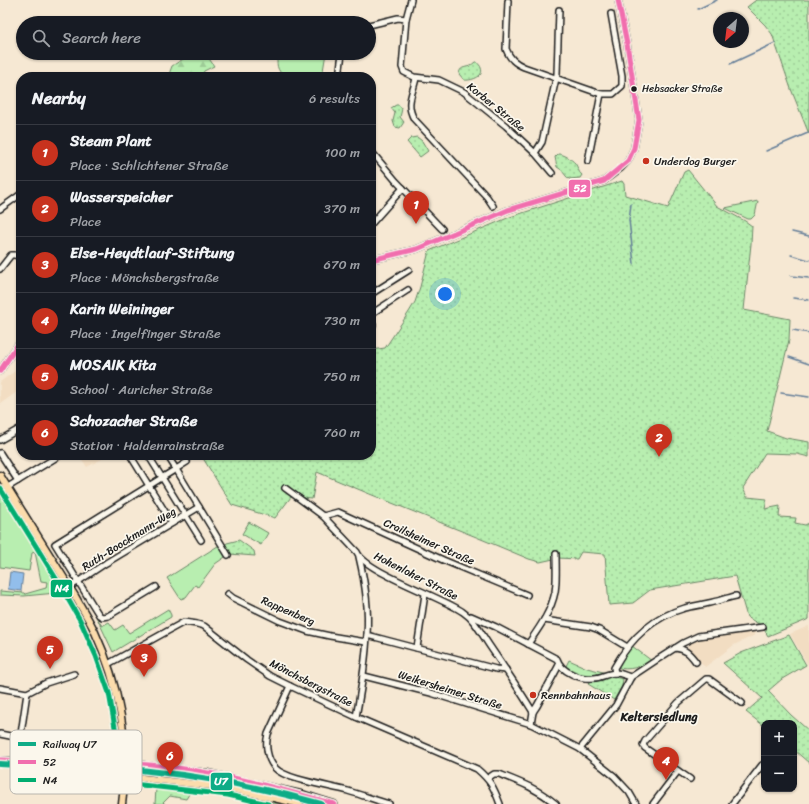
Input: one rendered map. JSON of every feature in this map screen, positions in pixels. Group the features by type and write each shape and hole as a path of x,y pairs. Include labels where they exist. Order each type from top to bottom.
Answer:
{"main road":[{"path":"0,475 70,587 90,623 108,664 118,700 122,730"},
{"path":"142,765 207,773 334,804"},
{"path":"142,778 229,788 300,804"},
{"path":"122,804 123,794"}],"street":[{"path":"411,0 406,19 403,70 416,78 409,102 410,111 414,119 487,197 493,206"},
{"path":"376,259 417,249 508,210 604,180 628,161 634,148 639,120 627,44 618,0"},
{"path":"508,1 506,49 508,56 519,65 601,94 613,94 622,86 622,76 611,14"},
{"path":"535,153 542,142 558,65 559,10"},
{"path":"376,23 398,18 406,19"},
{"path":"340,72 341,60"},
{"name":"Korber Straße","path":"416,78 439,80 464,92 506,126 535,153 552,172"},
{"path":"588,161 601,94"},
{"path":"376,157 442,229"},
{"path":"376,218 403,188"},
{"path":"0,208 16,197"},
{"path":"0,269 11,255 16,256"},
{"path":"376,291 409,270"},
{"path":"376,311 408,290"},
{"path":"0,371 16,347"},
{"path":"0,440 16,431"},
{"path":"0,453 18,481"},
{"path":"8,487 52,460"},
{"path":"133,460 172,523"},
{"path":"151,460 201,540"},
{"path":"170,460 228,555"},
{"path":"156,587 105,618 102,617 99,615 55,544 187,462"},
{"name":"Hohenloher Straße","path":"285,488 323,516 360,557 371,566 425,594 454,606 468,615 476,624 533,712"},
{"name":"Ruth-Boockmann-Weg","path":"70,587 199,507"},
{"name":"Crailsheimer Straße","path":"323,516 338,512 442,560 527,595"},
{"path":"528,644 544,620 555,590 556,554"},
{"path":"356,717 364,676 367,635 366,599 360,557"},
{"name":"Rappenberg","path":"228,594 233,598 295,627 319,634 366,642"},
{"path":"417,648 425,594"},
{"path":"615,673 614,668 627,647 638,634 658,619 686,608 736,596"},
{"path":"468,615 491,625 557,659 559,665 574,675 586,679 615,673 631,677"},
{"path":"544,620 591,627 600,630 627,647"},
{"name":"Mönchsbergstraße","path":"108,664 184,622 204,626 270,676 356,717 477,769 488,778 500,804"},
{"path":"483,636 491,625"},
{"path":"580,749 613,710 631,677 675,648 698,636 763,627"},
{"path":"367,635 496,669 506,670"},
{"path":"675,648 688,652 696,662"},
{"path":"559,665 533,712 531,724 580,749 614,776 629,792 636,804"},
{"path":"0,688 27,693 46,683 74,674"},
{"name":"Weikersheimer Straße","path":"364,676 431,693 531,724"},
{"path":"690,779 645,748 643,745 645,741 678,703 706,679 709,679 742,703"},
{"path":"290,686 266,740 268,755 274,767 284,774 349,791 389,804"},
{"path":"21,730 27,693"},
{"path":"0,734 10,736"},
{"path":"0,760 10,761"},
{"path":"732,804 761,766"},
{"path":"653,804 678,771"},
{"path":"488,778 494,774 498,774 530,786 539,790 556,804"}],"shaded area":[{"path":"15,371 16,393 0,404 0,382"},
{"path":"82,460 100,460 87,467"},
{"path":"809,626 809,664 808,665 790,634"},
{"path":"755,629 755,635 734,645 705,667 688,648 691,641"},
{"path":"142,769 209,777 205,782 142,774"}],"green space":[{"path":"756,0 809,0 809,134 791,89 772,34 747,7"},
{"path":"182,60 210,60 214,66 204,72 170,72 172,66"},
{"path":"277,60 325,60 323,72 280,72"},
{"path":"475,62 481,66 481,74 476,78 464,80 459,74 460,70"},
{"path":"399,105 402,109 400,117 404,122 400,128 395,127 393,121 395,113 391,108"},
{"path":"417,137 422,141 428,151 420,157 407,142 411,138"},
{"path":"558,154 567,157 575,163 582,175 580,178 569,179 557,167 555,157"},
{"path":"688,170 717,206 752,226 744,310 790,319 789,340 767,431 786,438 809,442 809,457 797,454 765,453 743,488 747,497 767,499 765,509 780,506 779,517 796,518 795,523 805,525 809,523 809,619 768,636 762,626 747,617 735,576 650,590 633,603 609,605 605,554 581,552 577,559 558,558 540,562 529,559 317,472 312,499 291,497 275,518 232,505 204,460 376,460 376,349 385,348 415,302 429,251 510,217 622,181 624,184 625,195 668,208 684,172"},
{"path":"758,201 755,215 751,219 725,208"},
{"path":"4,489 67,592 24,596 0,595 0,591 25,594 46,588 47,582 41,581 35,552 32,553 29,571 0,567 0,492"},
{"path":"249,522 268,533 261,545 242,534"},
{"path":"239,540 254,551 255,556 229,554 224,545"},
{"path":"221,544 228,555 215,564 198,587 195,585 186,597 181,599 167,578"},
{"path":"168,609 171,617 113,652 97,618 102,626 109,622 115,630 123,625 129,633"},
{"path":"789,635 806,665 782,679 768,691 797,720 761,720 761,724 746,712 762,698 723,663 741,653"},
{"path":"632,646 652,661 630,669 617,667"},
{"path":"569,660 587,668 607,673 595,677 580,675 565,668"},
{"path":"610,676 623,679 622,686 614,700 588,684 589,681"},
{"path":"797,720 809,731 809,763 797,753"},
{"path":"156,788 191,791 186,799 170,796 163,803 165,804 155,804"},
{"path":"214,790 248,795 286,804 274,804 214,792"}],"water":[{"path":"10,572 23,574 21,591 8,589"}],"waterway":[{"path":"698,9 717,0"},
{"path":"730,64 775,43"},
{"path":"766,151 808,133"},
{"path":"631,204 629,220 634,264"},
{"path":"792,232 809,236"},
{"path":"791,255 809,260"},
{"path":"791,276 809,278"},
{"path":"793,298 809,300"},
{"path":"793,330 809,333"},
{"path":"789,357 809,364"},
{"path":"781,393 809,397"}],"rail line":[{"name":"U7","path":"0,764 10,764"},
{"name":"U7","path":"142,770 215,780 268,790 321,804"}],"transit line":[{"name":"52","path":"376,259 417,249 508,210 604,181 628,161 634,148 639,120 627,44 618,0"},
{"name":"52","path":"0,371 16,347"},
{"name":"N4","path":"0,488 80,620 96,656 109,693 115,730"},
{"name":"52","path":"0,760 10,760"},
{"name":"52","path":"142,765 173,767 219,775 289,791 334,804"},
{"name":"N4","path":"142,785 228,795 268,804"}],"place":[{"name":"Hebsacker Straße","path":"634,89"},
{"name":"Underdog Burger","path":"646,161"},
{"name":"Steam Plant","path":"416,224"},
{"name":"Wasserspeicher","path":"659,457"},
{"name":"MOSAIK Kita","path":"50,669"},
{"name":"Else-Heydtlauf-Stiftung","path":"144,677"},
{"name":"Rennbahnhaus","path":"533,695"},
{"name":"Schozacher Straße","path":"170,775"},
{"name":"Karin Weininger","path":"666,780"}],"district":[{"name":"Keltersiedlung","path":"659,717"}]}
